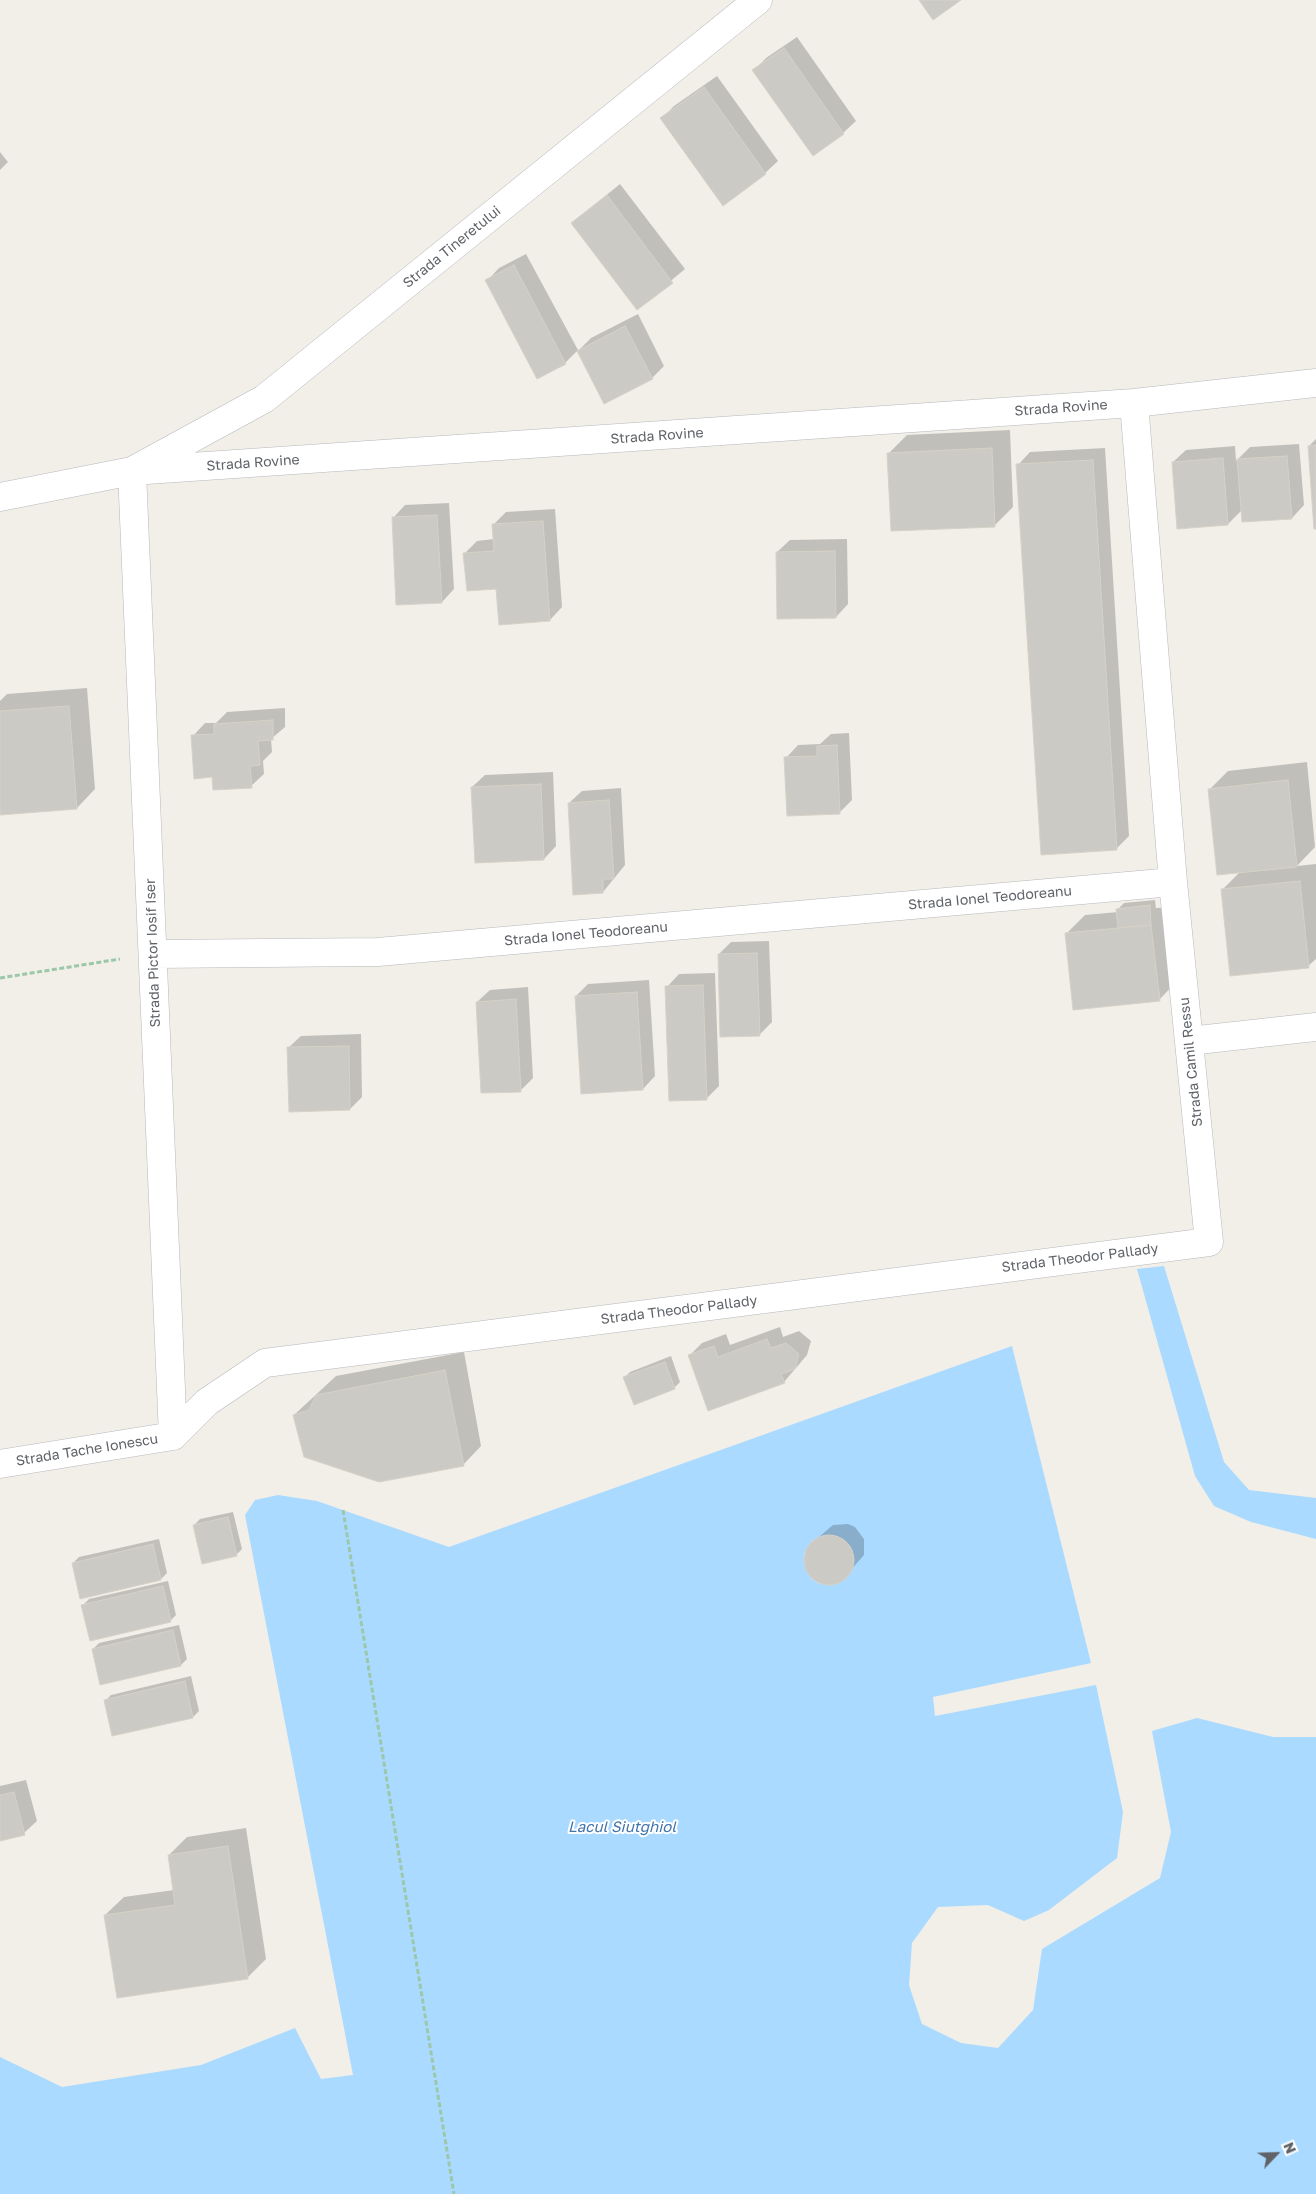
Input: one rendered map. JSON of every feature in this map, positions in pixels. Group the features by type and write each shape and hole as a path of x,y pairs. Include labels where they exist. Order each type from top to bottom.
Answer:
{"street":[{"name":"Strada Tineretului","path":"132,471 264,398 758,0"},
{"name":"Strada Rovine","path":"0,497 132,471 1134,403 1316,383"},
{"name":"Strada Camil Ressu","path":"1134,403 1173,882 1209,1242"},
{"name":"Strada Pictor Iosif Iser","path":"132,471 173,1436"},
{"name":"Strada Ionel Teodoreanu","path":"153,954 378,952 1173,882"},
{"path":"1189,1041 1316,1027"},
{"name":"Strada Theodor Pallady","path":"173,1436 207,1402 266,1363 1209,1242"},
{"name":"Strada Tache Ionescu","path":"0,1464 173,1436"}],"path":[{"path":"0,978 153,954"},
{"path":"344,1510 454,2194"}],"water":[{"path":"1164,1266 1224,1462 1249,1490 1316,1498 1316,1539 1251,1522 1214,1506 1195,1476 1137,1269"},
{"name":"Lacul Siutghiol","path":"1012,1346 1091,1663 933,1697 935,1716 1096,1685 1123,1812 1117,1858 1049,1910 1024,1921 988,1905 938,1907 912,1943 909,1985 922,2024 961,2043 998,2048 1033,2010 1042,1949 1160,1878 1171,1832 1152,1731 1197,1718 1273,1737 1316,1737 1316,2194 0,2194 0,2057 62,2087 201,2065 295,2028 321,2079 353,2075 245,1515 255,1500 278,1495 317,1501 449,1547","holes":["827,1535 842,1539 848,1545 854,1560 848,1576 834,1585 818,1583 811,1578 804,1563 804,1554 812,1541"]}],"building":[{"path":"919,0 961,0 933,20"},
{"path":"784,48 844,134 813,156 752,70"},
{"path":"704,87 766,174 723,206 660,118"},
{"path":"607,195 673,283 637,310 571,223"},
{"path":"514,265 566,364 537,379 485,280"},
{"path":"625,326 653,379 604,404 577,351"},
{"path":"1316,445 1316,529 1314,529 1308,446"},
{"path":"992,448 995,527 891,531 887,453"},
{"path":"1287,456 1292,519 1242,522 1237,459"},
{"path":"1223,458 1228,525 1177,529 1172,462"},
{"path":"1093,460 1117,850 1041,855 1016,464"},
{"path":"437,515 442,603 396,605 392,517"},
{"path":"543,521 550,621 499,625 496,589 467,591 463,553 494,551 492,524"},
{"path":"835,551 836,618 777,619 776,552"},
{"path":"69,706 77,809 0,815 0,711"},
{"path":"273,720 273,740 258,741 260,765 250,766 252,788 213,790 212,777 194,779 191,735 214,734 214,724"},
{"path":"837,745 840,814 787,816 784,757 817,756 817,746"},
{"path":"1288,780 1297,867 1217,875 1208,789"},
{"path":"541,784 544,860 475,863 471,787"},
{"path":"609,800 614,879 603,879 603,893 573,895 568,803"},
{"path":"1300,881 1309,968 1230,976 1221,889"},
{"path":"1150,905 1151,925 1118,928 1116,909"},
{"path":"1151,925 1160,1001 1073,1010 1065,933"},
{"path":"757,953 760,1036 720,1037 718,954"},
{"path":"703,985 707,1100 669,1101 665,986"},
{"path":"637,992 643,1090 581,1094 575,996"},
{"path":"516,999 521,1092 481,1093 476,1002"},
{"path":"349,1046 350,1110 289,1112 287,1047"},
{"path":"767,1339 771,1348 786,1343 799,1354 795,1369 781,1374 785,1383 708,1411 688,1355 714,1346 718,1357"},
{"path":"665,1362 675,1389 634,1405 623,1377"},
{"path":"445,1370 464,1466 379,1482 304,1457 293,1415 309,1410 316,1395"},
{"path":"228,1517 237,1556 202,1564 193,1525"},
{"path":"829,1535 839,1537 847,1542 852,1550 854,1560 852,1570 847,1578 839,1583 829,1585 819,1583 811,1578 806,1570 804,1560 806,1550 811,1542 819,1537"},
{"path":"153,1544 161,1580 80,1599 72,1563"},
{"path":"163,1586 171,1622 90,1641 81,1605"},
{"path":"173,1630 181,1666 100,1685 92,1649"},
{"path":"185,1681 193,1718 112,1736 104,1700"},
{"path":"14,1792 25,1835 0,1841 0,1795"},
{"path":"228,1846 248,1979 117,1998 104,1915 175,1905 168,1855"}]}
